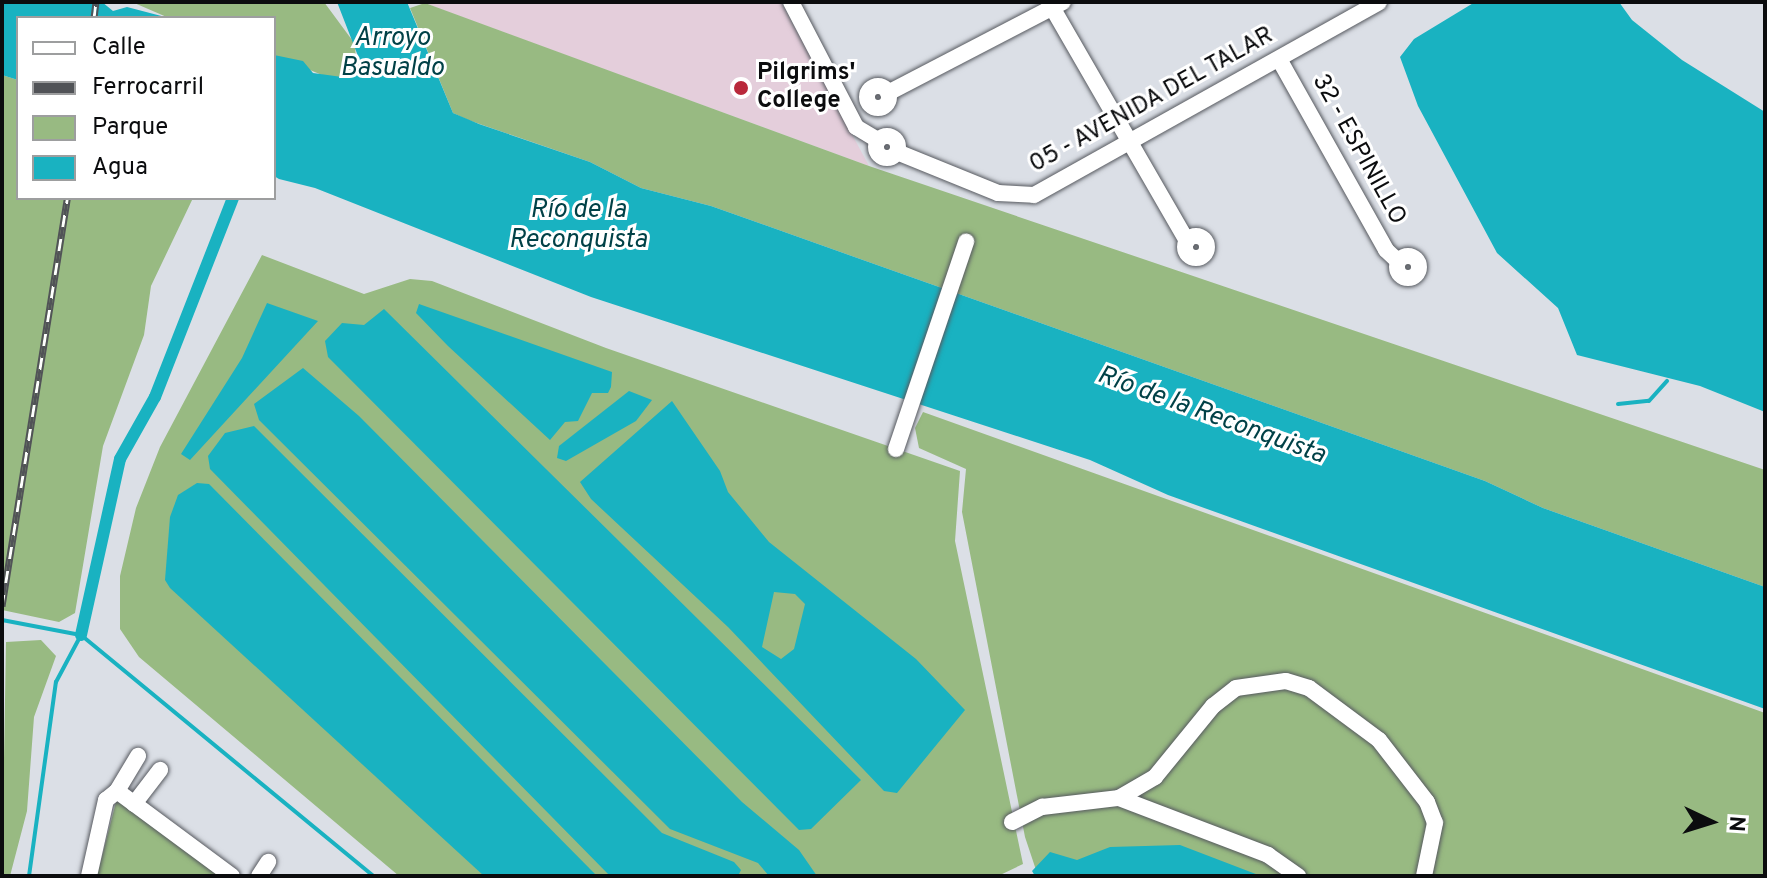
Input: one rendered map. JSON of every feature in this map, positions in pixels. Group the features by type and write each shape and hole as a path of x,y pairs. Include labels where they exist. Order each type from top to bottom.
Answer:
{"street":[{"name":"05 - AVENIDA DEL TALAR","path":"791,2 856,127 878,140 881,157 897,152 1022,198 1130,143 1379,2"},
{"path":"888,93 1055,4 1187,241"},
{"name":"32 - ESPINILLO","path":"1279,59 1386,250 1398,261"},
{"path":"896,449 966,242"},
{"path":"1012,822 1042,807 1119,798 1155,777 1213,706 1236,688 1286,681 1309,688 1379,740 1427,802 1435,823 1424,876"},
{"path":"89,876 106,800 117,791 138,756"},
{"path":"134,804 160,770"},
{"path":"117,791 232,876"},
{"path":"1119,798 1268,855 1298,876"},
{"path":"259,876 268,862"}],"shaded area":[{"name":"Pilgrims' College","path":"423,2 781,2 869,166 440,9"}],"green space":[{"path":"132,2 324,2 355,44 356,65 334,80 276,56 276,16 164,16"},
{"path":"425,3 869,166 1765,470 1765,587 1543,508 1485,481 711,206 641,188 590,162 468,120 453,113 410,8"},
{"path":"2,75 16,79 16,200 192,200 151,286 144,335 103,446 75,613 59,622 2,610"},
{"path":"262,255 364,294 410,279 432,281 606,348 960,471 955,541 1023,864 998,876 399,876 139,657 120,629 120,576 136,508 160,447"},
{"path":"923,412 1765,713 1765,876 1038,876 1025,837 962,512 966,469 919,448 915,428"},
{"path":"41,640 56,656 34,717 27,811 10,876 2,876 6,642"},
{"path":"117,798 225,876 97,876"}],"water":[{"path":"2,2 102,2 113,11 127,7 161,16 16,16 16,79 2,75"},
{"name":"Río de la Reconquista","path":"337,2 407,2 453,113 590,162 641,188 711,206 1485,481 1543,508 1765,587 1765,709 1168,495 1090,460 591,297 315,188 276,177 276,55 303,61 313,73 342,77 356,65 358,56"},
{"path":"1475,2 1619,2 1632,20 1682,60 1765,112 1765,412 1700,386 1577,355 1558,308 1497,253 1418,106 1400,57 1414,39"},
{"path":"267,303 318,321 190,460 181,454 242,358"},
{"path":"419,304 612,372 611,387 608,393 592,393 578,421 565,422 550,440 416,313"},
{"path":"384,309 861,780 811,829 799,830 328,357 325,341 342,323 364,325"},
{"path":"303,368 359,416 742,802 799,850 817,876 769,876 758,863 670,829 259,420 254,404"},
{"path":"629,391 652,400 636,421 566,461 557,458 559,446"},
{"path":"672,401 720,471 728,492 769,542 916,659 965,710 897,793 884,791 728,627 591,499 580,482","holes":["774,592 795,594 805,604 794,649 781,659 762,647"]},
{"path":"254,426 662,833 734,862 741,870 738,876 610,876 210,469 208,456 225,433"},
{"path":"197,483 209,484 597,876 484,876 170,588 165,580 170,517 178,495"},
{"path":"1180,845 1261,876 1035,876 1032,871 1050,852 1077,860 1110,847"}],"waterway":[{"path":"81,635 120,459 155,397 232,200"},
{"path":"1618,404 1649,401 1667,381"},
{"path":"2,620 81,635 373,876"},
{"path":"29,876 56,682 81,635"}],"railway":[{"path":"94,16 96,2"},
{"path":"2,606 67,200"}],"place":[{"name":"Pilgrims' College","path":"741,88"}],"water label":[{"name":"Arroyo Basualdo","path":"392,54"}]}
